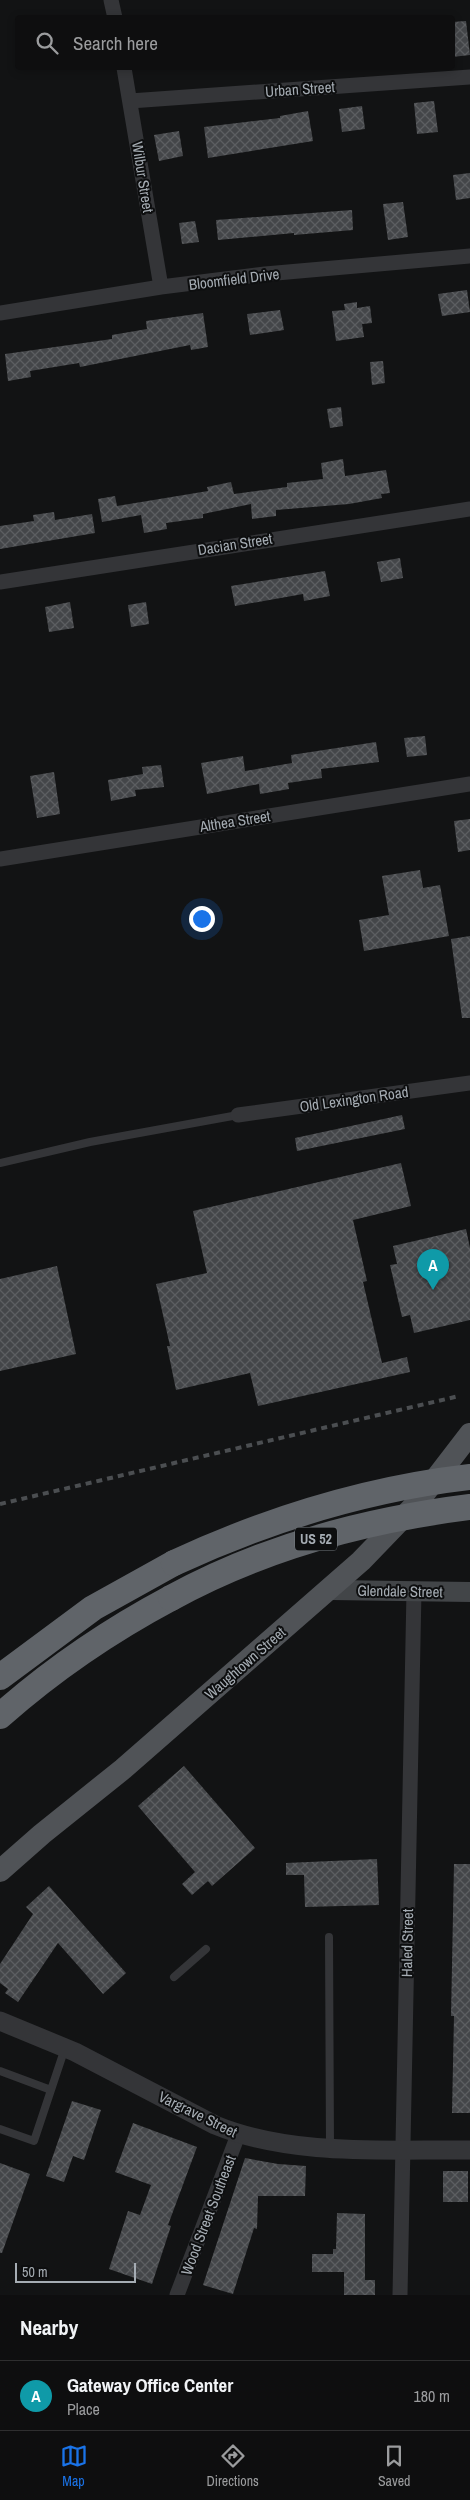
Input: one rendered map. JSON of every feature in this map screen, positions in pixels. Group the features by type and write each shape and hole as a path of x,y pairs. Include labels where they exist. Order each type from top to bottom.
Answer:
{"highway":[{"name":"US 52","path":"0,1677 18,1661 93,1608 174,1563 241,1533 326,1504 408,1486 470,1477"},
{"name":"US 52","path":"0,1716 37,1684 88,1648 171,1598 252,1560 333,1533 414,1515 470,1507"}],"main road":[{"name":"Waughtown Street","path":"0,1871 42,1834 123,1769 331,1590 362,1561 416,1503 470,1434"},
{"name":"Glendale Street","path":"331,1590 470,1592"}],"street":[{"path":"111,0 114,15"},
{"name":"Wilbur Street","path":"124,70 161,287"},
{"name":"Urban Street","path":"130,101 470,77"},
{"name":"Bloomfield Drive","path":"0,313 161,287 265,274 470,256"},
{"name":"Dacian Street","path":"0,582 470,509"},
{"name":"Althea Street","path":"0,859 470,784"},
{"name":"Old Lexington Road","path":"238,1115 470,1083"},
{"name":"Haled Street","path":"400,2295 414,1591"},
{"name":"Vargrave Street","path":"0,2021 65,2048 215,2126 238,2135 290,2146 470,2150"},
{"name":"Wood Street Southeast","path":"177,2295 238,2135"}],"lane":[{"path":"0,1163 90,1142 238,1115"},
{"path":"329,1937 330,2147"},
{"path":"174,1977 206,1950"},
{"path":"0,2128 34,2141 65,2048"},
{"path":"0,2071 51,2090"}],"building":[{"path":"466,21 470,55 455,57 455,22"},
{"path":"434,101 438,132 417,134 414,103"},
{"path":"362,106 365,129 342,132 339,109"},
{"path":"308,111 313,141 208,158 204,127 280,118 280,116"},
{"path":"179,131 183,156 159,161 154,135"},
{"path":"470,173 470,198 456,200 453,175"},
{"path":"403,202 408,237 388,240 383,204"},
{"path":"352,210 353,230 218,240 216,220"},
{"path":"195,221 199,242 182,244 179,223"},
{"path":"467,290 470,312 442,316 438,294"},
{"path":"357,302 357,308 370,306 372,323 362,324 364,337 336,341 332,311 345,310 344,304"},
{"path":"280,310 284,330 250,335 247,314"},
{"path":"203,313 208,347 191,350 190,345 80,367 79,363 30,371 31,377 8,381 5,354 112,339 112,335 147,329 146,321"},
{"path":"383,361 385,383 372,385 370,362"},
{"path":"341,407 343,426 330,428 327,409"},
{"path":"343,459 345,476 386,470 390,493 381,494 382,498 349,504 276,510 276,516 252,519 251,504 203,514 203,518 166,523 167,529 144,533 141,515 102,522 98,499 115,496 117,506 208,491 207,487 231,482 234,494 287,487 287,483 323,479 321,463"},
{"path":"54,512 55,520 92,514 95,533 0,549 0,526 34,521 33,515"},
{"path":"400,558 403,578 381,582 377,562"},
{"path":"325,571 330,596 304,601 303,594 235,606 231,586"},
{"path":"70,602 74,628 49,632 45,607"},
{"path":"146,602 149,624 131,627 128,605"},
{"path":"425,736 427,755 407,757 404,738"},
{"path":"376,742 379,762 321,769 322,778 288,783 289,789 260,794 259,784 207,794 201,763 243,756 245,771 292,763 291,755"},
{"path":"161,765 164,787 135,790 136,796 111,801 108,780 143,774 142,767"},
{"path":"54,772 60,814 37,818 30,776"},
{"path":"470,819 470,850 458,852 454,821"},
{"path":"420,870 423,888 440,885 449,936 364,951 359,920 389,915 382,876"},
{"path":"470,936 470,1018 462,1018 451,939"},
{"path":"402,1115 405,1129 297,1151 295,1138"},
{"path":"401,1163 411,1206 353,1220 367,1281 363,1282 382,1363 407,1357 410,1372 258,1406 250,1373 176,1390 167,1346 170,1346 156,1284 207,1273 193,1211"},
{"path":"466,1229 470,1248 470,1320 414,1333 410,1315 402,1317 390,1265 397,1264 393,1246"},
{"path":"57,1266 76,1354 0,1371 0,1279"},
{"path":"184,1766 255,1848 212,1886 208,1881 192,1895 182,1884 195,1872 138,1806"},
{"path":"377,1859 379,1905 305,1907 304,1875 286,1875 286,1863"},
{"path":"454,1864 470,1864 470,2113 452,2113 454,2016 451,2016"},
{"path":"49,1886 126,1973 103,1994 58,1943 18,2002 5,1993 8,1989 0,1983 0,1964 33,1914 26,1907"},
{"path":"72,2101 101,2110 84,2160 73,2156 64,2182 46,2176"},
{"path":"133,2123 197,2147 168,2225 171,2226 152,2284 109,2269 128,2211 140,2215 151,2185 115,2172"},
{"path":"245,2158 278,2164 306,2166 305,2196 258,2196 257,2229 254,2228 233,2294 203,2285"},
{"path":"0,2163 30,2174 2,2253 0,2253"},
{"path":"443,2171 468,2171 468,2202 443,2202"},
{"path":"337,2213 365,2214 365,2280 375,2280 375,2295 344,2295 344,2272 312,2272 312,2254 333,2254 333,2249 336,2249"}],"railway":[{"path":"0,1504 459,1396"}],"place":[{"name":"Gateway Office Center","path":"433,1290"}]}
